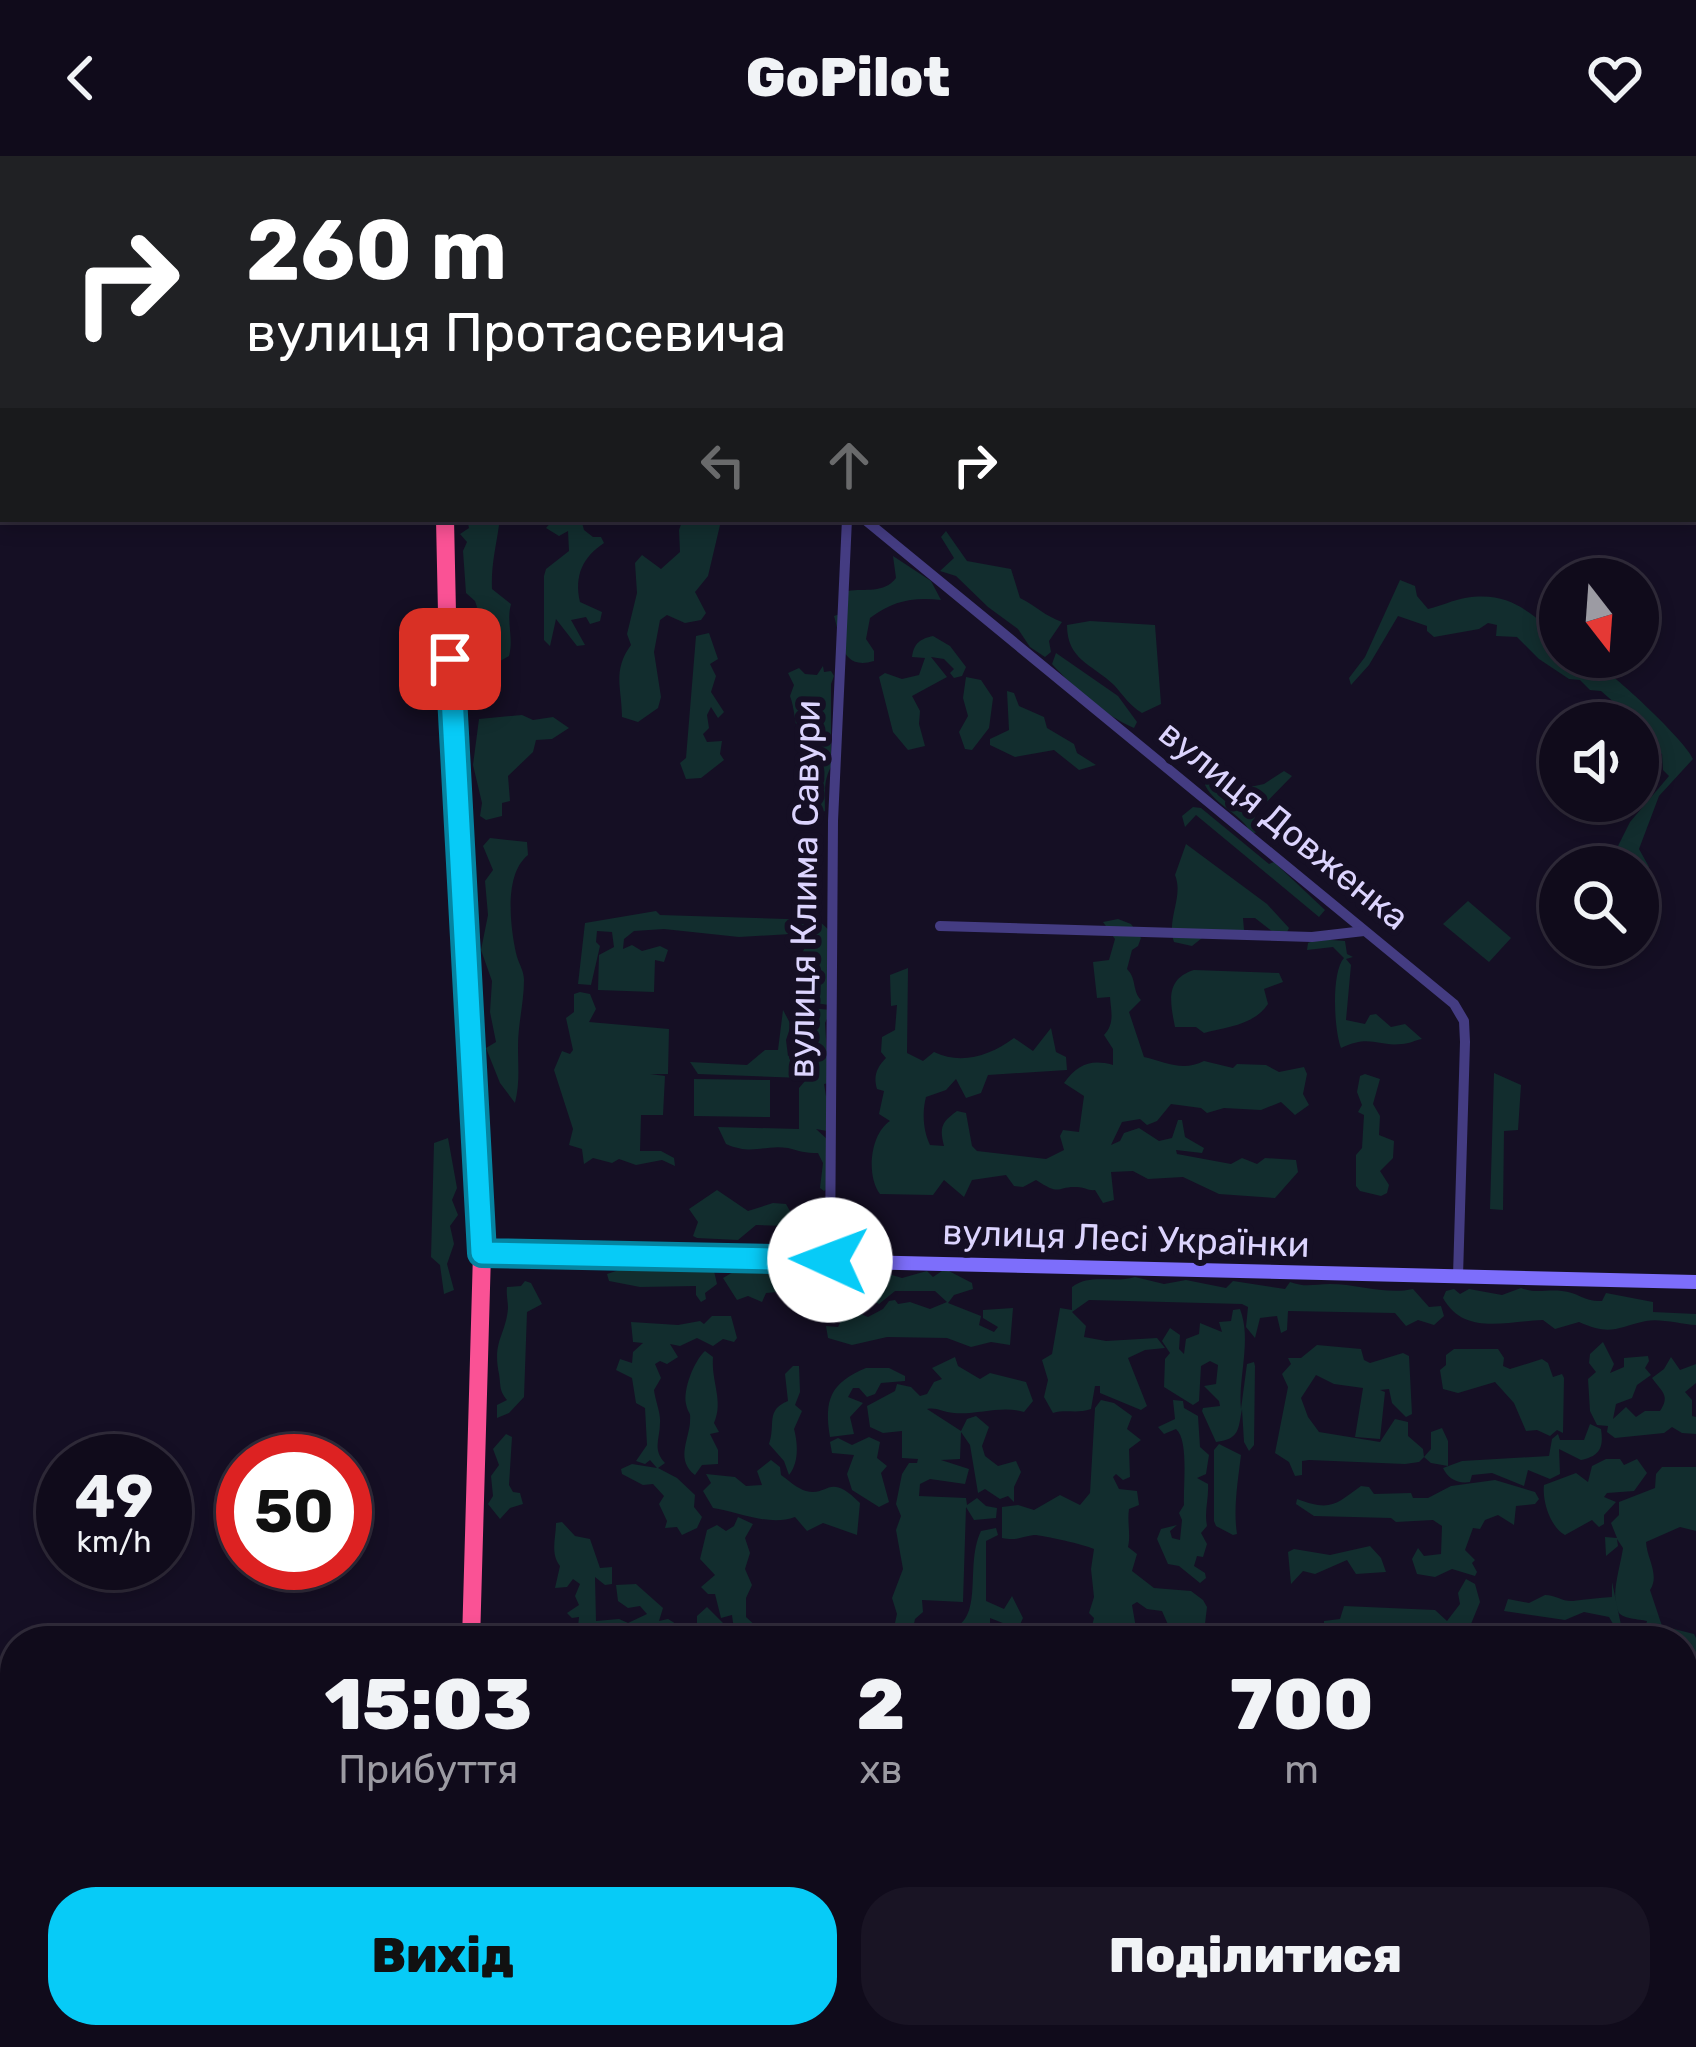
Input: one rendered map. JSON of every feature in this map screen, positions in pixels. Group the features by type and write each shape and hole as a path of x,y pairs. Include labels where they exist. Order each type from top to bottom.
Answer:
{"highway":[{"path":"446,522 482,1253 471,1626"}],"main road":[{"name":"вулиця Лесі Українки","path":"482,1253 1696,1282"}],"street":[{"name":"вулиця Клима Савури","path":"830,1260 834,778 847,522"},
{"name":"вулиця Довженка","path":"868,522 1446,997 1464,1022 1458,1276"},
{"path":"940,926 1312,938 1364,931"}],"green space":[{"path":"468,522 503,522 492,589 511,604 510,649 509,656 493,665 477,648 485,631 475,601 466,593 463,551 467,542 460,534 469,528"},
{"path":"551,522 582,522 584,530 604,543 579,575 580,602 602,612 600,621 590,624 586,617 571,620 585,645 577,646 556,619 550,646 544,640 544,576 569,551 568,531 559,536 546,528"},
{"path":"682,522 720,525 708,576 695,592 706,613 701,620 685,623 667,615 660,620 654,652 661,697 658,708 638,722 622,717 619,680 631,645 627,634 637,593 635,563 642,555 661,569 680,552"},
{"path":"946,531 967,561 1011,569 1020,598 1062,622 1045,657 956,576 940,571 954,558 941,537"},
{"path":"893,556 931,581 941,600 903,602 870,618 866,639 874,661 854,661 844,651 834,616 840,614 848,591 880,588 896,578"},
{"path":"1400,580 1415,586 1428,609 1460,599 1494,597 1539,620 1539,659 1517,637 1496,636 1497,625 1488,623 1434,637 1427,626 1398,616 1369,665 1351,685 1349,678 1365,657"},
{"path":"1090,621 1155,625 1161,704 1142,713 1076,654 1067,625"},
{"path":"709,633 718,659 710,664 716,676 711,692 724,712 718,718 711,707 709,728 703,734 707,742 722,741 724,760 701,778 686,779 680,763 686,758 696,636"},
{"path":"933,636 950,646 966,667 962,676 954,678 950,673 954,669 944,659 931,657 947,677 912,696 920,711 925,746 908,750 893,732 879,677 885,673 902,679 919,675 925,658 912,657 914,648"},
{"path":"1056,653 1118,696 1137,722 1134,728 1101,709 1070,682 1052,664"},
{"path":"823,666 824,672 834,676 831,767 825,811 810,818 815,776 805,747 809,740 797,730 790,696 794,685 788,673 799,668 817,675"},
{"path":"966,677 981,680 993,698 989,728 972,750 965,749 959,732 968,716 963,698"},
{"path":"1614,678 1641,702 1614,702 1580,680 1569,679"},
{"path":"1007,691 1014,693 1019,706 1044,717 1047,728 1096,765 1079,770 1054,750 1015,757 990,745 990,739 1009,730"},
{"path":"522,715 533,720 553,717 569,728 552,739 536,740 533,752 508,776 510,801 502,803 502,816 486,820 480,816 482,803 473,765 479,719"},
{"path":"1659,719 1693,759 1659,796 1659,788 1669,776 1663,770"},
{"path":"1222,771 1245,788 1264,784 1284,771 1292,776 1255,814 1257,832 1251,834 1205,785 1209,775"},
{"path":"1193,807 1201,808 1269,864 1274,862 1325,910 1319,917 1196,815 1185,827 1182,816"},
{"path":"1630,822 1649,822 1640,846 1618,846"},
{"path":"490,838 527,842 528,855 515,874 511,901 514,942 524,980 515,1103 500,1083 486,1048 496,1042 490,1012 492,981 481,950 488,915 485,881 493,870 483,846"},
{"path":"1186,844 1267,904 1289,928 1286,934 1273,932 1255,918 1243,918 1244,930 1202,938 1192,946 1174,942 1175,875"},
{"path":"1468,901 1511,938 1489,962 1443,924"},
{"path":"656,911 660,915 818,920 830,931 829,1005 808,1002 816,973 796,964 808,942 791,934 739,937 664,929 634,931 624,939 623,949 632,945 642,951 660,946 668,950 664,962 655,960 654,992 598,990 599,955 614,947 612,932 597,931 600,946 591,985 578,984 585,923"},
{"path":"1118,919 1131,924 1141,938 1127,969 1141,1000 1129,1012 1144,1057 1181,1066 1204,1061 1233,1068 1237,1064 1266,1065 1279,1072 1304,1067 1303,1094 1309,1105 1295,1115 1281,1102 1261,1110 1224,1108 1207,1113 1171,1104 1147,1125 1140,1119 1122,1122 1111,1145 1139,1128 1159,1141 1172,1138 1182,1120 1185,1137 1204,1148 1202,1153 1176,1150 1177,1154 1231,1164 1242,1158 1257,1164 1265,1158 1296,1160 1298,1172 1275,1198 1219,1194 1183,1177 1148,1179 1133,1171 1111,1172 1114,1200 1103,1203 1095,1190 1055,1189 1036,1180 1014,1186 1006,1175 972,1180 964,1197 944,1180 933,1195 880,1194 872,1156 878,1135 890,1121 879,1114 884,1091 877,1089 875,1080 886,1058 881,1052 882,1037 895,1030 897,1005 891,1006 890,975 908,968 907,1053 923,1061 934,1052 975,1057 1014,1038 1033,1051 1051,1028 1056,1052 1066,1057 1067,1070 988,1075 981,1093 966,1098 956,1079 946,1090 926,1097 924,1115 930,1145 944,1146 943,1126 957,1111 966,1113 977,1151 1046,1159 1064,1150 1063,1130 1079,1132 1084,1096 1064,1083 1086,1065 1113,1065 1113,1049 1104,1035 1111,1022 1110,997 1097,998 1093,962 1109,960 1115,939 1103,922"},
{"path":"1345,941 1347,954 1353,957 1346,959 1351,965 1346,1020 1365,1024 1376,1014 1391,1027 1405,1024 1422,1039 1393,1044 1367,1041 1341,1048 1335,1002 1344,958 1333,947 1307,950 1308,943"},
{"path":"1194,970 1279,973 1283,982 1264,989 1268,1004 1255,1017 1204,1033 1196,1027 1175,1027 1173,1018 1174,985"},
{"path":"574,994 590,994 596,1009 589,1022 669,1029 668,1074 650,1074 665,1076 663,1115 641,1115 640,1151 661,1151 674,1158 675,1166 662,1160 636,1165 593,1158 584,1164 582,1149 569,1145 573,1129 554,1070 562,1051 570,1054 573,1050 566,1018 574,1012"},
{"path":"809,1008 831,1010 825,1023 829,1083 824,1084 826,1096 833,1100 827,1131 816,1129 827,1139 829,1187 824,1191 818,1153 735,1147 726,1144 718,1127 799,1129 802,1078 698,1074 690,1062 747,1065 765,1050 778,1050 783,1010 791,1025 788,1056 802,1049 806,1052 810,1046 801,1037 809,1030 803,1025 810,1018"},
{"path":"1494,1073 1521,1085 1518,1130 1504,1131 1503,1210 1490,1209"},
{"path":"1360,1076 1380,1079 1373,1104 1380,1116 1379,1135 1394,1141 1393,1158 1380,1171 1389,1185 1381,1196 1356,1186 1364,1115 1358,1112 1362,1105 1357,1092"},
{"path":"694,1079 770,1080 770,1117 694,1116"},
{"path":"448,1138 457,1188 452,1200 458,1215 450,1226 454,1244 447,1264 454,1290 444,1294 440,1265 431,1257 434,1143"},
{"path":"717,1190 748,1211 786,1204 796,1222 756,1225 738,1240 697,1238 693,1236 698,1222 689,1209"},
{"path":"631,1266 714,1271 717,1284 701,1302 696,1286 640,1287 609,1281 607,1274"},
{"path":"759,1266 816,1275 816,1288 797,1300 789,1291 766,1293 762,1302 748,1296 737,1300 723,1278 740,1268"},
{"path":"945,1269 972,1283 973,1289 954,1295 948,1303 981,1316 979,1325 994,1332 998,1327 983,1318 983,1310 1013,1308 1010,1345 991,1342 971,1347 947,1338 887,1337 852,1345 828,1338 826,1326 838,1327 856,1312 868,1317 889,1301 930,1309 947,1302 935,1291 895,1291 879,1304 873,1301 873,1291 835,1291 824,1286 824,1275 875,1270 902,1278 927,1271 933,1277"},
{"path":"1135,1277 1226,1288 1233,1281 1285,1289 1290,1282 1413,1289 1429,1307 1441,1306 1444,1316 1434,1325 1418,1320 1406,1326 1395,1313 1288,1311 1287,1330 1281,1333 1277,1316 1260,1318 1255,1338 1246,1327 1248,1307 1242,1304 1089,1300 1072,1312 1086,1326 1084,1337 1106,1341 1157,1338 1165,1348 1128,1358 1147,1406 1141,1410 1100,1393 1100,1386 1095,1386 1091,1409 1053,1413 1044,1397 1048,1380 1042,1360 1052,1354 1060,1308 1072,1310 1072,1287"},
{"path":"531,1283 542,1304 527,1312 524,1397 497,1418 497,1405 507,1400 497,1354 507,1317 507,1287"},
{"path":"1521,1288 1567,1292 1596,1301 1602,1301 1606,1293 1653,1302 1653,1312 1696,1314 1696,1325 1651,1320 1606,1330 1579,1322 1555,1329 1543,1320 1487,1324 1462,1318 1443,1298 1454,1289 1460,1294 1469,1289 1502,1295"},
{"path":"1240,1309 1245,1333 1241,1409 1247,1364 1254,1362 1255,1366 1254,1445 1249,1451 1242,1409 1234,1436 1216,1442 1202,1411 1220,1406 1204,1386 1216,1384 1218,1365 1210,1361 1201,1366 1199,1401 1193,1405 1164,1387 1165,1359 1170,1353 1162,1341 1170,1328 1180,1335 1179,1349 1184,1354 1186,1339 1199,1334 1200,1323 1222,1332 1219,1322 1231,1321 1233,1310"},
{"path":"712,1316 731,1316 734,1342 723,1339 713,1346 697,1338 680,1346 670,1344 678,1357 655,1364 661,1378 654,1390 660,1419 658,1448 665,1463 658,1468 695,1495 694,1507 702,1517 697,1528 682,1535 677,1527 665,1528 667,1521 659,1504 664,1496 653,1484 643,1485 622,1474 621,1469 632,1464 657,1468 650,1460 645,1464 636,1461 647,1445 645,1408 636,1403 632,1378 616,1370 620,1359 632,1363 633,1352 643,1343 633,1342 631,1322 704,1324"},
{"path":"1603,1342 1614,1364 1610,1373 1624,1367 1624,1358 1648,1356 1645,1368 1651,1375 1637,1385 1632,1398 1616,1404 1613,1419 1626,1407 1636,1417 1645,1411 1660,1411 1665,1397 1652,1378 1671,1357 1680,1370 1696,1364 1696,1383 1685,1392 1692,1400 1696,1434 1672,1427 1664,1433 1615,1438 1607,1432 1608,1426 1597,1425 1590,1411 1588,1379 1596,1372 1589,1363 1590,1354"},
{"path":"1317,1345 1361,1349 1370,1363 1403,1353 1409,1356 1412,1414 1406,1417 1392,1403 1389,1389 1380,1390 1385,1392 1380,1439 1355,1437 1363,1388 1334,1384 1316,1375 1301,1398 1319,1432 1380,1442 1395,1419 1408,1422 1408,1436 1423,1449 1419,1462 1309,1460 1302,1461 1302,1475 1295,1476 1289,1462 1275,1453 1288,1387 1282,1374 1291,1364 1288,1358 1301,1358"},
{"path":"1454,1349 1498,1349 1503,1366 1510,1369 1542,1359 1548,1363 1553,1377 1562,1374 1564,1378 1563,1433 1557,1430 1550,1436 1526,1431 1514,1403 1495,1382 1458,1393 1443,1389 1440,1370"},
{"path":"705,1351 713,1357 718,1407 714,1423 719,1432 710,1434 718,1450 718,1464 702,1465 695,1475 685,1457 690,1419 686,1398 690,1376"},
{"path":"955,1357 958,1366 980,1379 990,1373 1026,1382 1033,1401 1024,1412 927,1409 961,1431 967,1419 976,1416 989,1427 982,1446 985,1456 998,1466 1016,1461 1021,1472 1014,1502 985,1489 978,1493 970,1445 961,1432 960,1459 941,1460 969,1469 965,1484 930,1479 920,1484 919,1496 966,1498 967,1505 977,1498 997,1508 996,1518 974,1520 966,1507 963,1602 922,1600 923,1612 914,1626 894,1626 897,1614 892,1598 903,1569 896,1530 901,1516 896,1504 902,1474 918,1459 902,1458 902,1431 883,1433 870,1427 867,1406 895,1391 897,1384 911,1387 920,1396 927,1394 942,1379 932,1368"},
{"path":"799,1366 800,1392 795,1405 802,1411 794,1429 797,1453 789,1475 769,1444 776,1409 788,1401 785,1374"},
{"path":"866,1368 889,1368 905,1376 905,1381 881,1383 867,1397 853,1388 848,1397 863,1403 850,1417 854,1434 830,1437 832,1394 844,1380"},
{"path":"1101,1400 1114,1403 1132,1416 1127,1429 1141,1440 1129,1449 1130,1477 1113,1477 1119,1489 1137,1491 1139,1505 1129,1509 1128,1547 1137,1554 1132,1571 1154,1588 1191,1591 1203,1600 1205,1626 1169,1626 1162,1611 1137,1602 1132,1605 1136,1626 1092,1626 1094,1549 1039,1535 1002,1538 1002,1507 1034,1510 1060,1495 1080,1505 1090,1493 1095,1408"},
{"path":"1173,1400 1183,1401 1184,1408 1198,1416 1200,1447 1209,1455 1206,1474 1197,1478 1208,1484 1207,1526 1201,1533 1207,1544 1194,1566 1205,1573 1200,1583 1179,1566 1168,1564 1157,1539 1161,1529 1177,1525 1170,1531 1172,1538 1180,1540 1183,1443 1176,1429 1164,1434 1158,1427 1175,1419"},
{"path":"1590,1424 1601,1429 1599,1450 1581,1460 1559,1449 1560,1474 1550,1479 1528,1470 1524,1486 1492,1473 1472,1475 1470,1482 1461,1482 1443,1468 1462,1461 1549,1456 1552,1439 1558,1434 1560,1440 1584,1440"},
{"path":"1442,1428 1448,1441 1448,1466 1424,1457 1431,1449 1431,1432"},
{"path":"506,1434 512,1437 509,1485 520,1493 523,1504 510,1508 500,1519 488,1504 493,1496 491,1476 499,1465 493,1449"},
{"path":"869,1437 880,1442 877,1458 887,1466 881,1473 889,1502 879,1507 852,1490 847,1474 854,1455 832,1453 830,1442 838,1438 852,1445"},
{"path":"1219,1444 1241,1455 1237,1534 1233,1535 1214,1521 1214,1450"},
{"path":"1620,1459 1624,1465 1637,1459 1647,1473 1634,1491 1607,1493 1604,1497 1616,1502 1604,1515 1604,1524 1599,1527 1592,1520 1565,1535 1548,1513 1544,1485 1576,1473 1588,1482 1592,1466"},
{"path":"771,1460 780,1467 781,1475 803,1490 841,1488 860,1503 857,1535 823,1523 807,1531 795,1517 764,1519 713,1508 703,1491 711,1483 706,1474 735,1477 746,1486 762,1485 757,1471"},
{"path":"1662,1467 1696,1467 1696,1531 1680,1527 1646,1542 1653,1573 1650,1590 1662,1626 1637,1626 1647,1621 1620,1614 1616,1605 1623,1548 1617,1539 1618,1546 1606,1556 1605,1537 1617,1538 1611,1523 1619,1515 1619,1502 1655,1488"},
{"path":"1495,1480 1535,1492 1539,1499 1535,1504 1516,1506 1514,1525 1498,1515 1485,1520 1480,1529 1473,1528 1465,1550 1475,1560 1475,1576 1452,1569 1435,1577 1417,1574 1412,1559 1418,1548 1424,1556 1441,1554 1442,1526 1433,1520 1314,1516 1296,1504 1297,1499 1332,1504 1361,1486 1374,1494 1411,1493 1413,1498 1428,1498 1451,1486"},
{"path":"738,1517 753,1524 745,1538 750,1553 745,1569 752,1585 746,1617 756,1626 733,1626 732,1615 721,1618 715,1594 701,1587 715,1575 700,1559 707,1530 717,1525 726,1531"},
{"path":"562,1522 575,1536 590,1539 600,1568 612,1567 612,1584 595,1577 596,1621 628,1623 647,1614 640,1606 628,1608 618,1601 616,1585 636,1584 663,1608 659,1621 668,1619 679,1626 578,1626 579,1617 567,1613 579,1605 575,1596 580,1584 573,1579 567,1587 555,1588 560,1566 554,1551 556,1523"},
{"path":"996,1528 998,1535 986,1541 986,1601 1004,1609 1012,1596 1023,1618 1019,1626 1010,1626 990,1618 990,1626 958,1626 971,1602 981,1531"},
{"path":"1370,1546 1386,1572 1356,1574 1347,1560 1315,1574 1303,1571 1291,1584 1288,1552 1294,1549 1330,1555"},
{"path":"1466,1579 1475,1584 1480,1602 1470,1626 1324,1625 1324,1621 1340,1619 1344,1606 1435,1610 1447,1621 1460,1604 1458,1593"},
{"path":"1612,1582 1620,1626 1609,1617 1584,1612 1565,1620 1504,1611 1508,1599 1529,1603 1545,1595 1569,1601 1612,1597"},
{"path":"707,1607 726,1626 692,1626"}],"route":[{"path":"450,659 482,1253 830,1260"}]}
